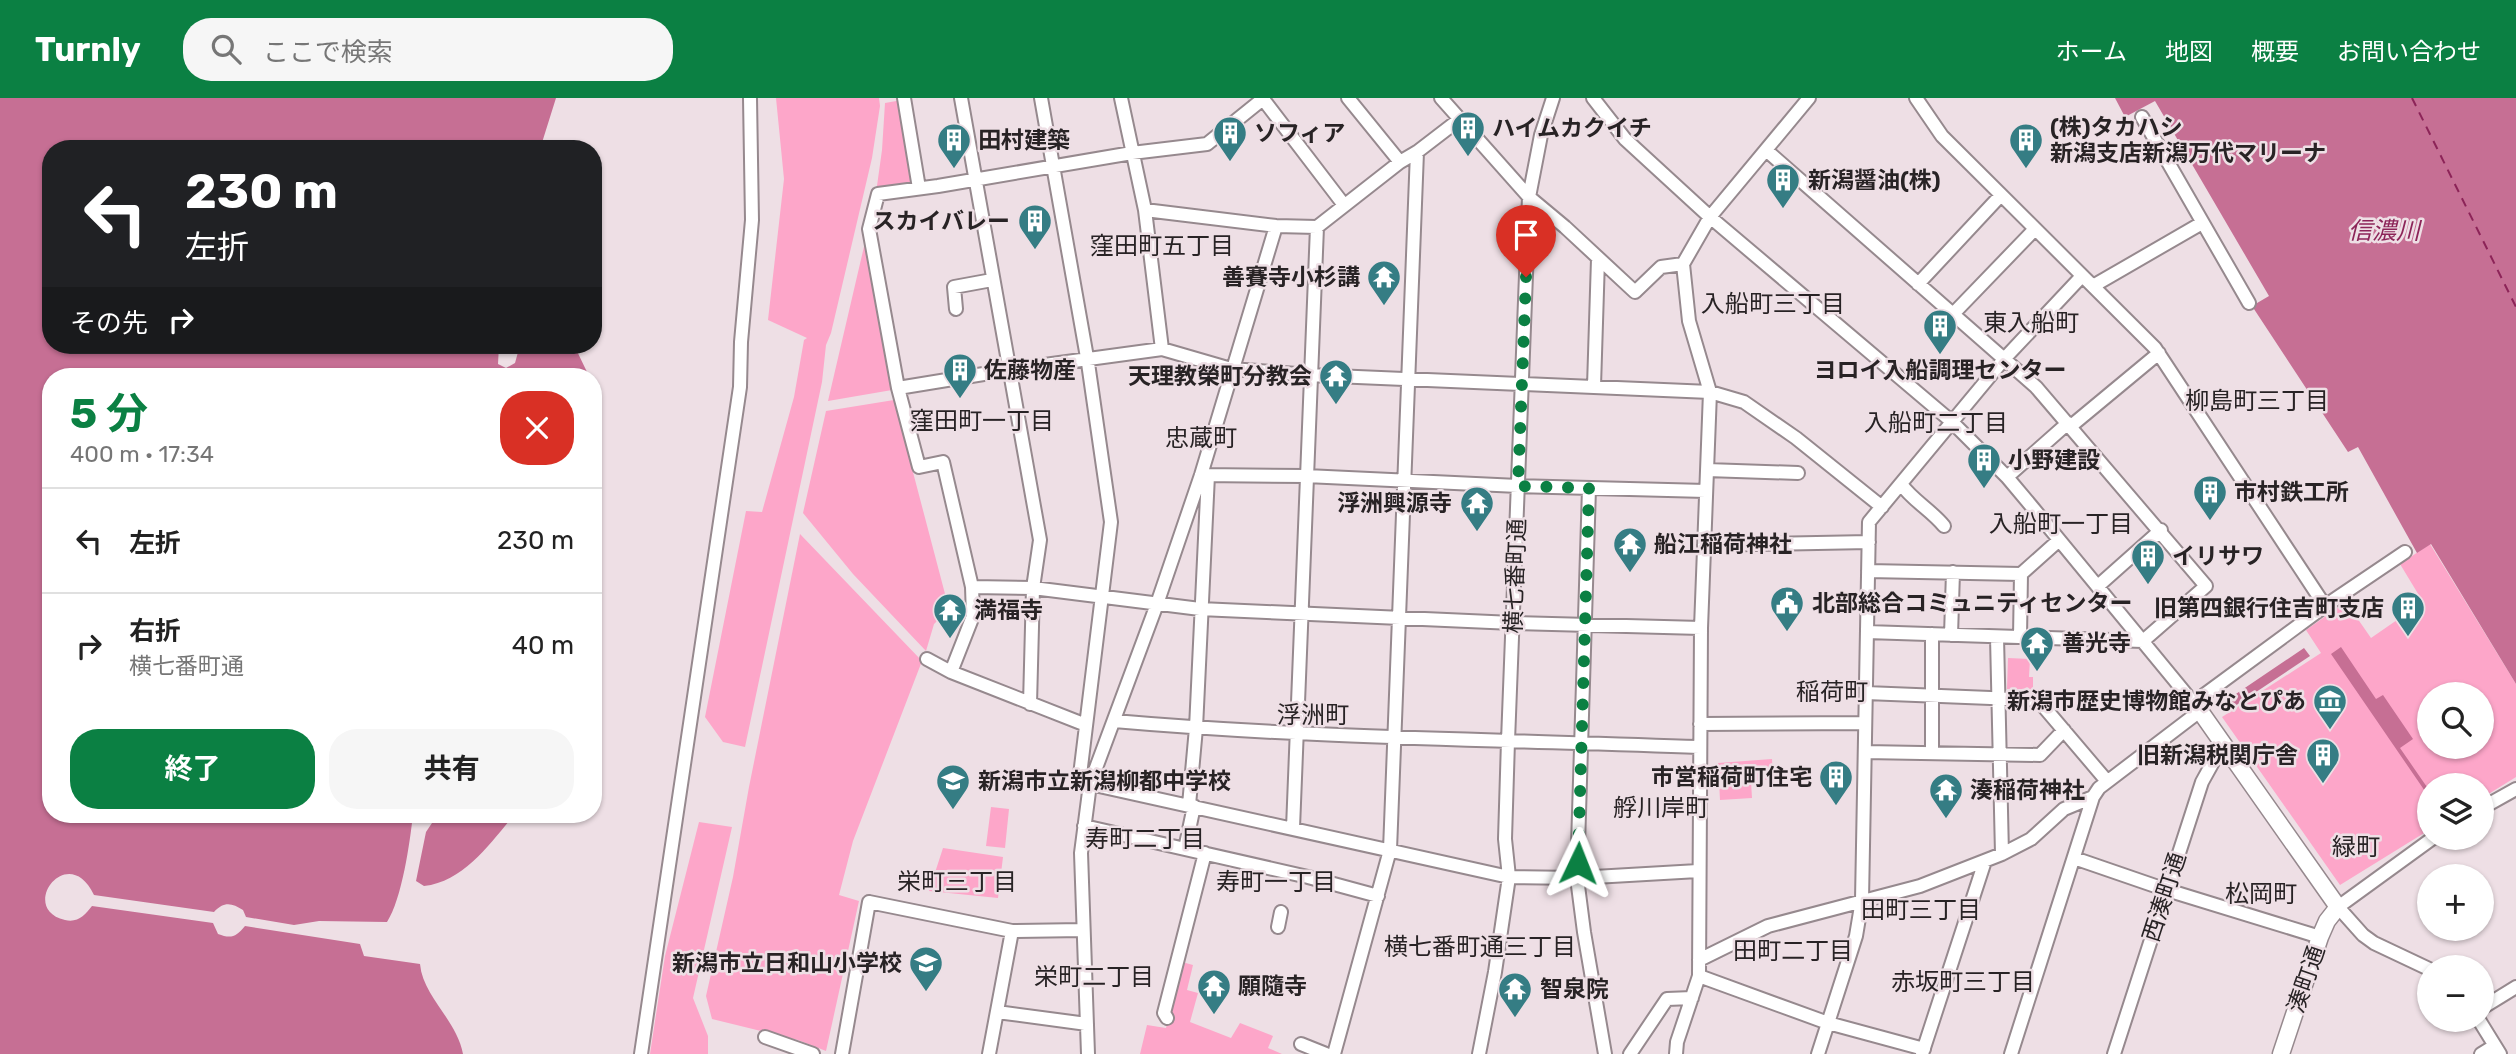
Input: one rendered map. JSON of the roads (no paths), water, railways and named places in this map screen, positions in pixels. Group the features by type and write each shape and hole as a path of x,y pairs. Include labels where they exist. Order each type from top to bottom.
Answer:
{"main road":[{"path":"2200,711 2338,907"},
{"name":"湊町通","path":"2281,1054 2320,937 2327,921 2338,907"}],"street":[{"path":"641,1054 740,387 741,342 752,220 750,98"},
{"path":"904,98 919,188"},
{"path":"961,98 1040,540 1033,588 1030,704"},
{"path":"1041,98 1087,360 1111,523 1080,775 1090,783 1509,877 1577,878 1698,871"},
{"path":"1121,98 1145,210 1162,349"},
{"path":"951,672 973,616 972,587 943,462 919,467 898,388 870,229 877,194 1132,153 1207,144 1264,98 1344,205"},
{"path":"1348,98 1400,162"},
{"path":"1441,98 1529,197 1635,292 1661,267 1683,264"},
{"name":"横七番町通","path":"1479,1054 1496,972 1509,877 1506,839 1508,741 1529,197 1541,135 1553,98"},
{"path":"1593,98 1625,139 1710,217 1951,421 2007,477 2200,711"},
{"path":"1676,1054 1677,1041 1699,976 1701,628 1710,392 1689,321 1683,264 1710,217 1810,98"},
{"path":"1916,98 1942,136 2159,353 2325,606"},
{"path":"2142,117 2249,303"},
{"path":"1145,210 1276,226 1317,227 1460,119"},
{"path":"1766,150 2036,387 2161,530 2206,586 2143,641 1867,632"},
{"path":"1334,1054 1390,850 1417,152"},
{"path":"1918,284 2001,195"},
{"path":"2093,286 2202,223"},
{"path":"1088,1054 1088,988 1081,853 1090,783 1204,475 1231,369 1276,226"},
{"path":"1293,828 1317,227"},
{"path":"1954,313 2035,229"},
{"path":"1594,386 1598,259"},
{"path":"1818,1054 1856,936 1862,900 1869,522 2005,358 2082,276"},
{"path":"956,309 954,287 992,280"},
{"path":"898,388 1162,349 1231,369 1311,375 1710,392 1744,402 1796,438 1882,507"},
{"path":"2007,477 2159,353"},
{"path":"1707,470 1798,473"},
{"path":"1204,475 1306,476 1706,491"},
{"path":"1185,849 1192,806 1196,728 1204,475"},
{"path":"1902,484 1908,493 1931,510 1944,526"},
{"path":"1589,488 1577,878 1605,1054"},
{"path":"2098,586 2161,530"},
{"path":"1868,571 2021,574 2058,541"},
{"path":"1704,545 1868,542"},
{"path":"2011,1054 2093,797 2106,780 2200,711 2204,695 2404,552"},
{"path":"1951,635 1953,572"},
{"path":"2020,637 2021,574"},
{"path":"972,587 1033,588 1200,609 1513,623 1701,628"},
{"path":"1932,634 1932,753"},
{"path":"1997,637 2002,854"},
{"path":"927,659 951,672 1086,725"},
{"path":"1866,693 2038,700 2106,780"},
{"path":"1115,721 1196,728 1699,747"},
{"path":"1700,724 1865,723"},
{"path":"1865,752 2040,755 2064,730"},
{"name":"西湊町通","path":"2114,1054 2202,782 2223,744"},
{"path":"2494,801 2516,789"},
{"path":"1699,960 1768,926 1920,886 2002,854 2031,839 2064,809 2093,797"},
{"path":"1084,825 1378,896"},
{"path":"2417,850 2338,907 2362,935 2417,963"},
{"path":"1167,1018 1164,1013 1205,853"},
{"path":"2074,858 2320,937"},
{"path":"1699,976 1828,1023 1923,1052 1985,861"},
{"path":"842,1054 869,902 1012,931 1083,930"},
{"path":"1279,927 1282,912"},
{"path":"989,1054 1012,931"},
{"path":"2494,1001 2516,987"},
{"path":"1630,1054 1667,999 1692,998"},
{"path":"997,1013 1087,1024"},
{"path":"2481,1054 2497,1050 2486,1032"},
{"path":"765,1037 813,1054"},
{"path":"1301,1044 1326,1054"}],"water":[{"path":"0,98 556,98 543,140 42,140 42,354 499,354 498,364 506,368 42,368 42,823 412,823 401,885 387,922 319,921 294,925 246,917 243,910 232,905 221,906 214,912 94,895 83,880 72,874 61,876 52,883 46,893 46,904 51,914 65,920 74,920 84,915 92,906 213,923 218,934 230,937 245,926 360,944 364,956 420,964 427,987 454,1030 463,1054 0,1054"},
{"name":"信濃川","path":"2115,98 2516,98 2516,684 2431,544 2417,553 2358,447 2348,452 2252,306 2269,296 2155,101 2125,117"},
{"path":"518,354 578,354 585,368 506,368 515,363"},
{"path":"2341,647 2376,699 2383,695 2413,739 2400,748 2417,773 2417,779 2331,654"},
{"path":"2304,648 2310,656 2232,708 2227,700"},
{"path":"432,823 507,823 464,869 439,883 424,886 416,881 426,832"}],"place":[{"name":"ハイムカクイチ","path":"1468,158"},
{"name":"ソフィア","path":"1230,163"},
{"name":"田村建築","path":"954,170"},
{"name":"(株)タカハシ 新潟支店新潟万代マリーナ","path":"2026,170"},
{"name":"新潟醤油(株)","path":"1783,210"},
{"name":"スカイバレー","path":"1035,251"},
{"name":"善賽寺小杉講","path":"1384,307"},
{"name":"ヨロイ入船調理センター","path":"1940,356"},
{"name":"佐藤物産","path":"960,400"},
{"name":"天理教榮町分教会","path":"1336,406"},
{"name":"小野建設","path":"1984,490"},
{"name":"市村鉄工所","path":"2210,522"},
{"name":"浮洲興源寺","path":"1477,533"},
{"name":"船江稲荷神社","path":"1630,574"},
{"name":"イリサワ","path":"2148,586"},
{"name":"北部総合コミュニティセンター","path":"1787,633"},
{"name":"旧第四銀行住吉町支店","path":"2408,638"},
{"name":"満福寺","path":"950,640"},
{"name":"善光寺","path":"2037,673"},
{"name":"新潟市歴史博物館みなとぴあ","path":"2330,731"},
{"name":"旧新潟税関庁舎","path":"2323,785"},
{"name":"市営稲荷町住宅","path":"1836,807"},
{"name":"新潟市立新潟柳都中学校","path":"953,811"},
{"name":"湊稲荷神社","path":"1946,820"},
{"name":"新潟市立日和山小学校","path":"926,993"},
{"name":"願隨寺","path":"1214,1016"},
{"name":"智泉院","path":"1515,1019"}],"district":[{"name":"窪田町五丁目","path":"1162,246"},
{"name":"入船町三丁目","path":"1773,304"},
{"name":"東入船町","path":"2031,323"},
{"name":"柳島町三丁目","path":"2257,401"},
{"name":"窪田町一丁目","path":"982,421"},
{"name":"入船町二丁目","path":"1936,423"},
{"name":"忠蔵町","path":"1201,438"},
{"name":"入船町一丁目","path":"2061,524"},
{"name":"稲荷町","path":"1832,692"},
{"name":"浮洲町","path":"1313,715"},
{"name":"艀川岸町","path":"1661,808"},
{"name":"寿町二丁目","path":"1145,839"},
{"name":"緑町","path":"2356,847"},
{"name":"栄町三丁目","path":"957,882"},
{"name":"寿町一丁目","path":"1276,882"},
{"name":"松岡町","path":"2261,894"},
{"name":"田町三丁目","path":"1921,910"},
{"name":"横七番町通三丁目","path":"1480,947"},
{"name":"田町二丁目","path":"1793,951"},
{"name":"栄町二丁目","path":"1094,977"},
{"name":"赤坂町三丁目","path":"1963,982"}]}
